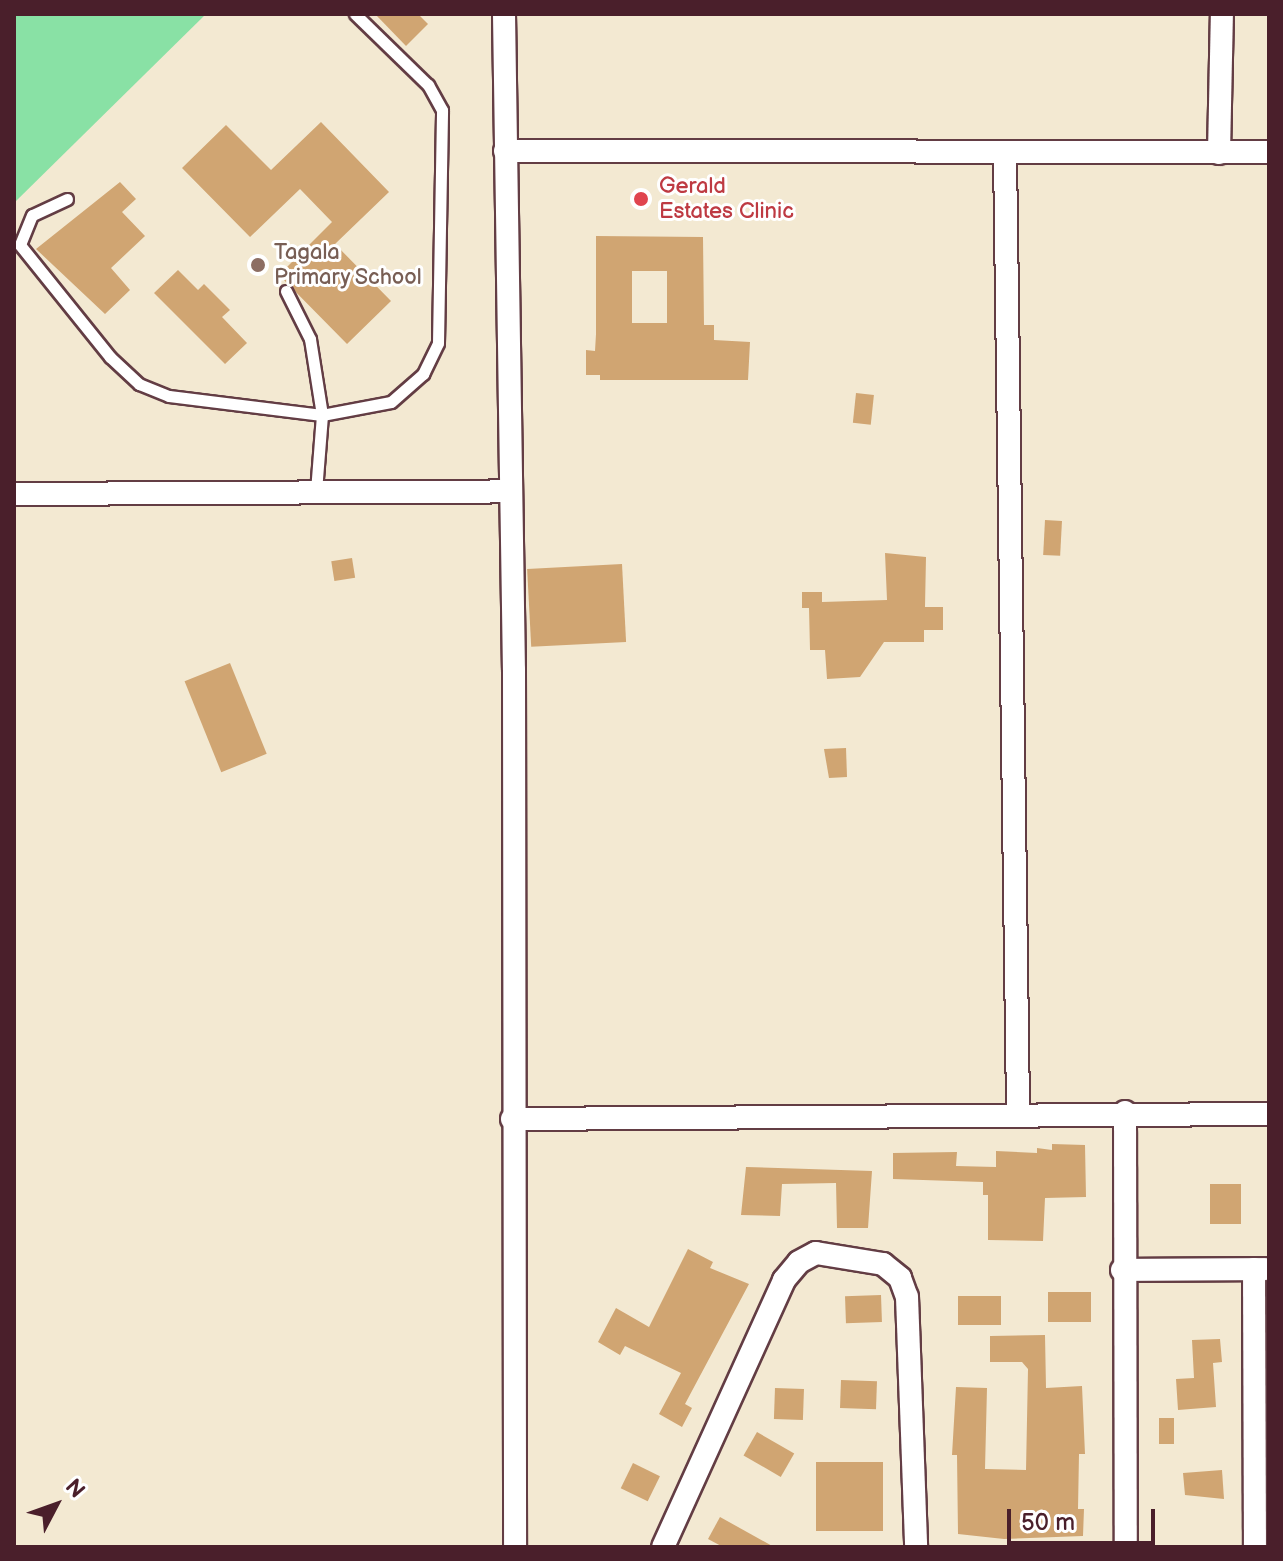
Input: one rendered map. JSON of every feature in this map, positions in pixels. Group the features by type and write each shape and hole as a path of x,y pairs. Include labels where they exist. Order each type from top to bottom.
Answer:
{"street":[{"path":"504,14 508,491 514,670 512,1119 515,1547"},
{"path":"1219,153 1222,14"},
{"path":"505,151 1269,152"},
{"path":"1005,153 1018,1113"},
{"path":"14,494 508,491"},
{"path":"512,1119 1125,1112 1269,1114"},
{"path":"1125,1112 1122,1270 1126,1547"},
{"path":"663,1547 784,1280 799,1262 816,1253 883,1264 900,1278 907,1297 916,1547"},
{"path":"1122,1270 1261,1269 1263,1467 1255,1547"}],"lane":[{"path":"67,199 32,215 20,245 110,357 139,384 169,396 322,415 391,402 409,389 438,343 443,303 442,110 428,85 355,14"},
{"path":"286,291 310,339 322,415 316,491"}],"green space":[{"path":"14,14 206,14 14,203"}],"building":[{"path":"375,14 418,14 428,24 406,46"},
{"path":"321,122 389,192 335,244 391,301 347,344 279,275 332,222 300,189 250,237 182,168 226,125 271,170"},
{"path":"120,182 136,199 122,212 145,236 111,268 130,290 105,314 36,249"},
{"path":"596,236 703,237 704,325 714,325 714,340 750,342 748,380 600,380 600,375 586,375 586,350 595,351","holes":["632,271 667,271 667,323 632,323"]},
{"path":"178,270 198,290 204,284 230,310 222,317 247,343 225,364 154,293"},
{"path":"856,393 874,395 871,425 853,423"},
{"path":"1045,520 1062,521 1060,556 1043,555"},
{"path":"885,553 926,557 925,607 943,607 943,630 924,630 924,642 884,642 860,677 827,679 825,650 810,650 809,608 802,608 802,592 822,592 822,602 887,600"},
{"path":"352,558 355,578 334,581 331,561"},
{"path":"622,564 626,642 531,647 527,569"},
{"path":"230,663 267,754 221,772 185,681"},
{"path":"846,748 847,777 829,778 824,749"},
{"path":"1052,1144 1085,1145 1086,1197 1045,1198 1043,1241 988,1240 988,1195 983,1195 983,1182 893,1179 893,1153 957,1152 956,1166 996,1167 996,1151 1037,1153 1037,1148 1052,1150"},
{"path":"746,1167 872,1171 868,1228 837,1228 836,1183 782,1184 780,1216 741,1215"},
{"path":"1210,1184 1241,1184 1241,1224 1210,1224"},
{"path":"688,1249 713,1262 710,1268 749,1284 685,1404 692,1408 682,1427 659,1414 681,1373 625,1346 620,1355 598,1342 616,1308 649,1327"},
{"path":"1048,1292 1091,1292 1091,1322 1048,1322"},
{"path":"881,1295 882,1322 846,1323 845,1296"},
{"path":"958,1296 1001,1296 1001,1325 958,1325"},
{"path":"1045,1335 1046,1388 1082,1386 1085,1454 1079,1454 1078,1509 1084,1509 1083,1536 1004,1539 958,1534 957,1455 952,1455 956,1387 987,1388 985,1469 1026,1470 1028,1369 1022,1362 990,1362 990,1336"},
{"path":"1220,1339 1222,1362 1213,1363 1216,1407 1178,1410 1176,1379 1194,1378 1192,1340"},
{"path":"841,1380 877,1381 876,1409 840,1408"},
{"path":"775,1388 804,1389 803,1420 774,1419"},
{"path":"1159,1418 1174,1418 1174,1444 1159,1444"},
{"path":"757,1432 794,1454 781,1477 744,1455"},
{"path":"816,1462 883,1462 883,1531 816,1531"},
{"path":"633,1463 660,1476 648,1501 621,1488"},
{"path":"1222,1470 1224,1499 1185,1495 1183,1473"},
{"path":"720,1517 774,1547 723,1547 708,1539"}],"place":[{"name":"Gerald Estates Clinic","path":"641,199"},
{"name":"Tagala Primary School","path":"258,265"}]}
